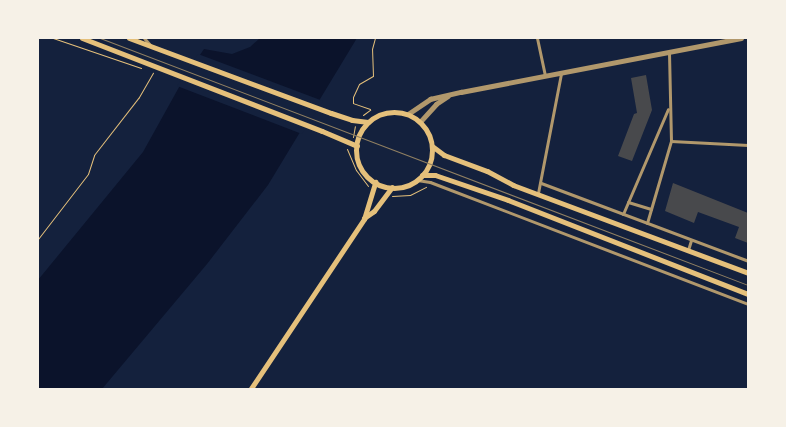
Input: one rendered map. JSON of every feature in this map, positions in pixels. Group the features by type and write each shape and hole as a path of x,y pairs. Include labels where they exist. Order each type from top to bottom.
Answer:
{"main road":[{"path":"82,38 171,71 354,145"},
{"path":"129,38 142,39 150,46 331,113 368,122"},
{"path":"387,112 408,114 420,122 430,137 432,146 431,160 417,180 401,187 392,187 375,182 361,167 354,145 368,122 387,112"},
{"path":"432,146 444,155 487,171 513,185 748,272"},
{"path":"422,175 428,173 435,175 508,200 748,294"},
{"path":"364,219 375,182"},
{"path":"250,390 364,219 374,210 392,187"}],"street":[{"path":"537,38 544,76"},
{"path":"408,114 430,99 450,94 718,40 738,38"},
{"path":"647,223 671,140 668,109 669,51"},
{"path":"538,194 561,72"},
{"path":"420,122 436,104 450,94"},
{"path":"623,214 668,109"},
{"path":"671,140 748,146"},
{"path":"417,180 430,182 748,304"},
{"path":"541,183 748,261"},
{"path":"628,202 651,209"},
{"path":"688,250 691,240"}],"path":[{"path":"53,38 145,69"},
{"path":"354,145 358,121 370,109 353,103 353,97 359,84 373,76 372,49 375,38"},
{"path":"38,239 88,174 94,155 139,97 154,72"},
{"path":"340,146 350,153 356,170 368,186"},
{"path":"394,196 410,195 427,186"}],"water":[{"path":"260,38 357,38 268,185 207,264 102,389 38,390 38,280 143,152 183,80 204,49 232,54 250,47"}],"pier":[{"path":"198,54 323,101 302,134 177,86"}],"building":[{"path":"646,75 652,110 632,161 618,156 634,114 637,113 631,78"},
{"path":"673,183 748,213 748,243 735,238 739,227 698,212 694,223 665,211"}],"tram line":[{"path":"100,38 748,285"}]}
